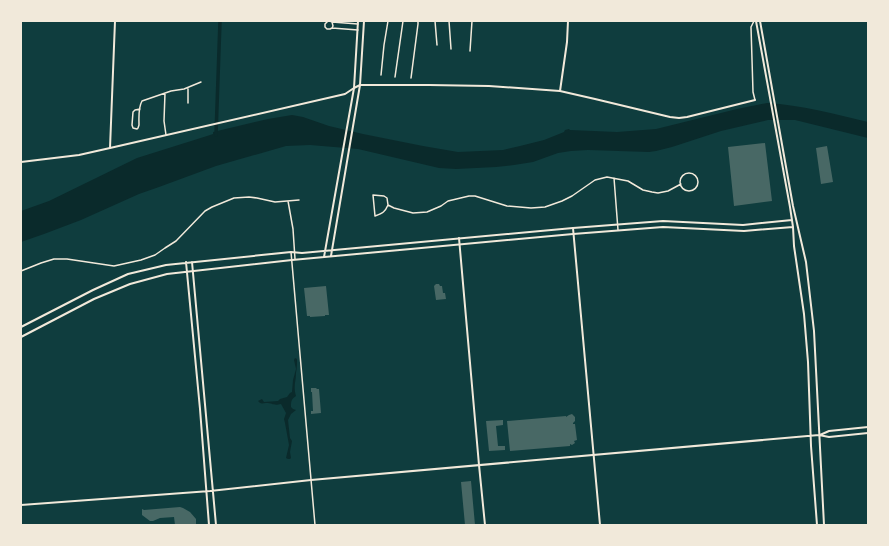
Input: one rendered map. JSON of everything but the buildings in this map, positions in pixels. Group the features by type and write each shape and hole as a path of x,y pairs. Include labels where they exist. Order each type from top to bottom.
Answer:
{"main road":[{"path":"110,148 115,21"},
{"path":"331,256 360,85 364,21"},
{"path":"560,92 567,42 568,21"},
{"path":"755,21 760,37 790,207 804,314 817,525"},
{"path":"760,21 793,206 806,262 814,330 824,525"},
{"path":"324,257 354,88 358,22"},
{"path":"21,162 79,155 110,148 345,94 360,85 429,84 488,86 560,92 679,118 755,100"},
{"path":"21,326 92,290 128,274 186,262 291,252 325,251 618,224 663,221 743,225 792,220"},
{"path":"792,220 798,226"},
{"path":"21,336 94,299 130,284 167,274 295,259 618,230 663,227 744,231 793,227"},
{"path":"573,228 600,525"},
{"path":"459,238 478,464 485,525"},
{"path":"186,262 209,525"},
{"path":"192,262 216,525"},
{"path":"21,505 206,491 478,464 811,436 829,431 868,427"},
{"path":"819,435 829,437 868,433"}],"street":[{"path":"358,22 330,21 325,24 326,28 328,29 358,30"},
{"path":"330,21 333,24 332,28"},
{"path":"381,75 388,21"},
{"path":"395,77 403,21"},
{"path":"411,78 418,24 417,21"},
{"path":"435,21 437,45"},
{"path":"449,21 451,49"},
{"path":"470,51 472,21"},
{"path":"755,21 751,27 755,100"},
{"path":"140,110 135,110 132,112 132,125 135,129 139,127 140,110 140,104 142,101 171,91 188,88 201,82"},
{"path":"188,88 188,103"},
{"path":"165,93 164,121 166,135"},
{"path":"684,174 693,174 697,178 697,186 692,190 684,189 681,184 681,178 684,174"},
{"path":"388,205 413,213 427,212 448,201 475,196 507,206 531,208 545,207 567,199 595,180 607,177 628,181 643,190 658,193 668,191 681,184"},
{"path":"614,178 618,230"},
{"path":"373,195 384,196 387,198 388,205 386,211 375,216 373,195"},
{"path":"21,271 54,259 114,266 141,260 155,255 176,240 205,211 234,198 249,197 275,202 299,200"},
{"path":"288,201 293,229 295,259"},
{"path":"291,252 315,525"}],"water":[{"path":"767,103 805,108 868,122 868,138 795,120 768,120 721,131 656,151 571,151 558,153 533,162 514,165 456,169 439,168 358,149 310,145 286,146 216,166 139,194 81,220 21,242 21,211 49,201 137,158 213,134 213,132 268,119 292,115 363,134 458,152 503,150 544,140 569,129 617,132 656,129"},
{"path":"295,358 297,359 295,387 296,396 293,398 291,407 296,410 291,414 288,420 290,438 292,441 290,452 291,458 288,459 286,458 289,445 284,419 286,413 281,404 276,405 260,403 258,401 262,399 264,402 278,401 287,397 292,392 296,369"}],"waterway":[{"path":"216,135 220,21"}]}
